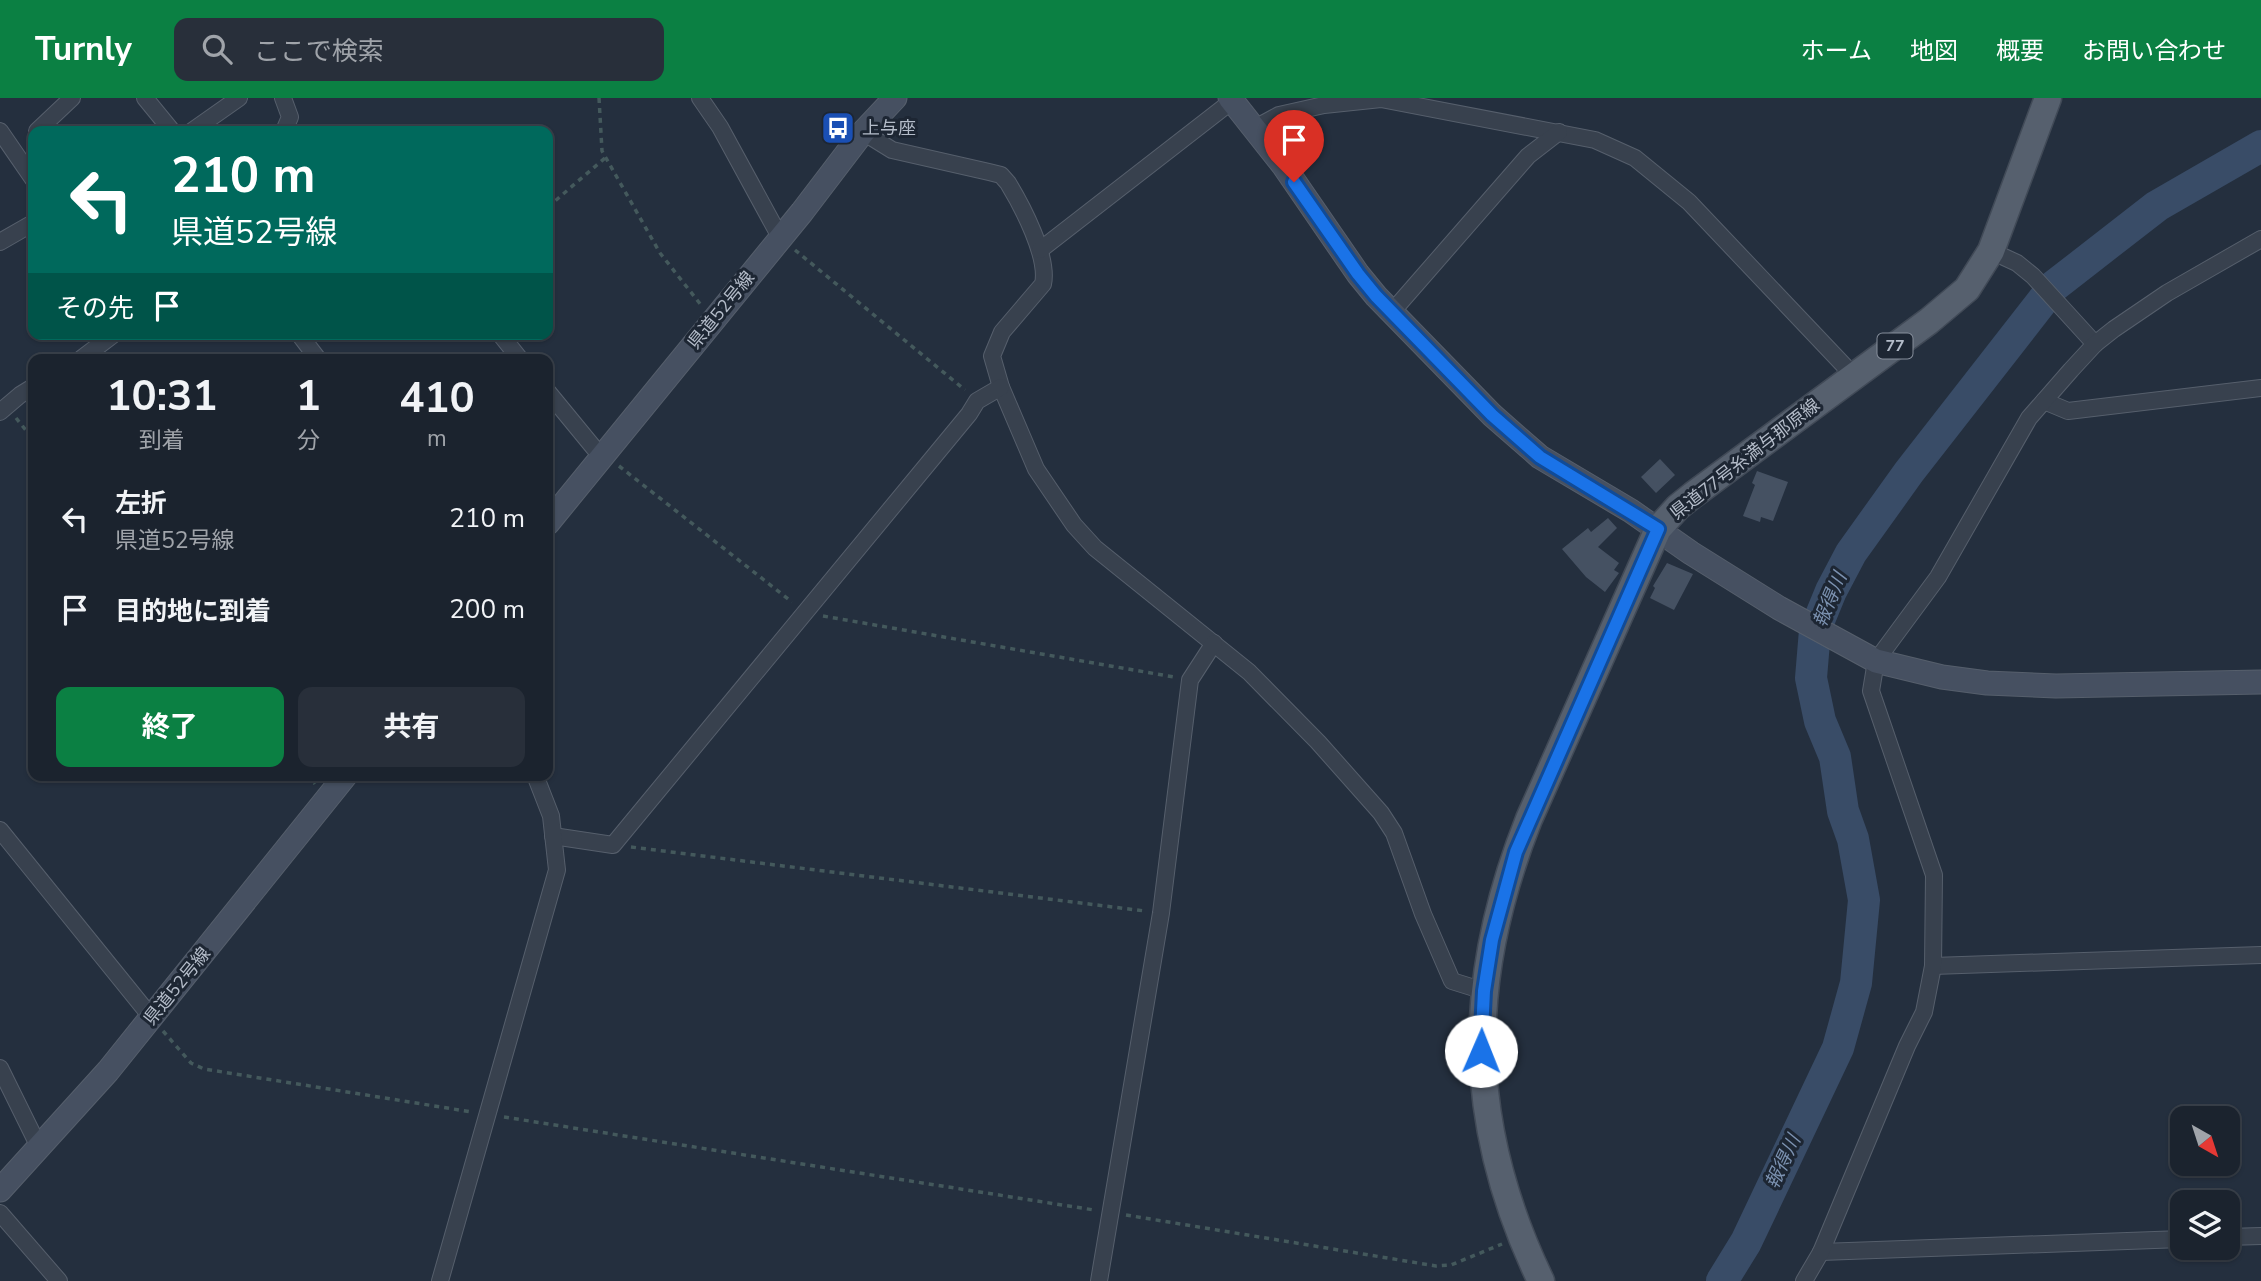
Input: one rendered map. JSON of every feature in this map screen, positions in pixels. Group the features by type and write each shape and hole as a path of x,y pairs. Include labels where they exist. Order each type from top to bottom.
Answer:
{"main road":[{"name":"県道52号線","path":"553,517 863,132 895,98"},
{"name":"県道77号糸満与那原線","path":"1541,1281 1520,1237 1499,1173 1482,1068 1484,991 1492,940 1516,852 1658,529 1685,501 1952,304 1967,289 1991,251 2048,98"},
{"path":"1231,99 1255,128 1358,274 1391,313 1492,415 1540,457 1658,529 1779,608 1868,657 1942,677 1987,683 2056,686 2261,682"},
{"name":"県道52号線","path":"0,1190 108,1071 341,781"}],"street":[{"path":"42,126 72,98"},
{"path":"145,98 168,126"},
{"path":"199,126 239,98"},
{"path":"283,98 290,117 286,126"},
{"path":"700,98 720,127 780,237"},
{"path":"1040,250 1231,99"},
{"path":"1255,128 1279,115 1324,105 1381,99 1595,140 1635,158 1689,202 1854,376"},
{"path":"0,131 28,171"},
{"path":"863,132 892,150 1001,175 1013,191 1040,250 1045,270 1043,284 1002,331 992,356 1001,387 1036,469 1074,525 1107,559 1249,672 1318,742 1388,821 1452,981 1484,991"},
{"path":"1391,313 1528,156 1559,132"},
{"path":"16,151 28,140"},
{"path":"0,242 28,226"},
{"path":"1804,1281 1821,1252 1907,1046 1924,1012 1933,966 1934,875 1871,691 1868,657 1938,576 2029,418 2092,340 2261,239"},
{"path":"1991,251 2017,264 2033,276 2092,340"},
{"path":"88,354 106,340"},
{"path":"304,340 314,354"},
{"path":"505,340 516,354"},
{"path":"553,836 613,845 977,401 1001,387"},
{"path":"2044,401 2068,411 2261,388"},
{"path":"3,409 28,391"},
{"path":"553,398 594,448 604,454"},
{"path":"1099,1281 1161,913 1190,680 1214,643"},
{"path":"440,1281 557,870 551,816 537,781"},
{"path":"0,830 152,1018"},
{"path":"1933,966 2261,956"},
{"path":"0,1068 39,1147"},
{"path":"0,1213 59,1281"},
{"path":"2240,1237 2261,1236"},
{"path":"1821,1252 2170,1239"}],"path":[{"path":"599,98 601,152 660,253 713,320"},
{"path":"553,203 606,158"},
{"path":"780,237 977,401"},
{"path":"3,409 28,434"},
{"path":"604,454 805,613 1190,680"},
{"path":"613,845 1161,913"},
{"path":"152,1018 191,1063 204,1069 1436,1266 1451,1265 1520,1237"}],"building":[{"path":"1660,459 1675,475 1656,493 1641,477"},
{"path":"1757,471 1788,482 1773,521 1761,517 1760,522 1743,516 1755,485 1752,483"},
{"path":"1608,518 1617,528 1598,547 1619,563 1614,570 1619,573 1605,592 1586,577 1562,549 1588,528 1591,532"},
{"path":"1667,563 1693,574 1674,610 1650,598 1655,588 1653,586"}],"waterway":[{"name":"報得川","path":"1722,1281 1746,1242 1838,1048 1856,983 1864,900 1853,839 1843,811 1835,757 1820,721 1811,678 1815,630 1831,591 1851,553 1909,472 2054,286 2157,206 2261,146"}],"place":[{"name":"上与座","path":"838,128"}],"route":[{"path":"1294,182 1376,296 1492,415 1540,457 1658,529 1516,852 1492,940 1484,991 1481,1051"}]}
